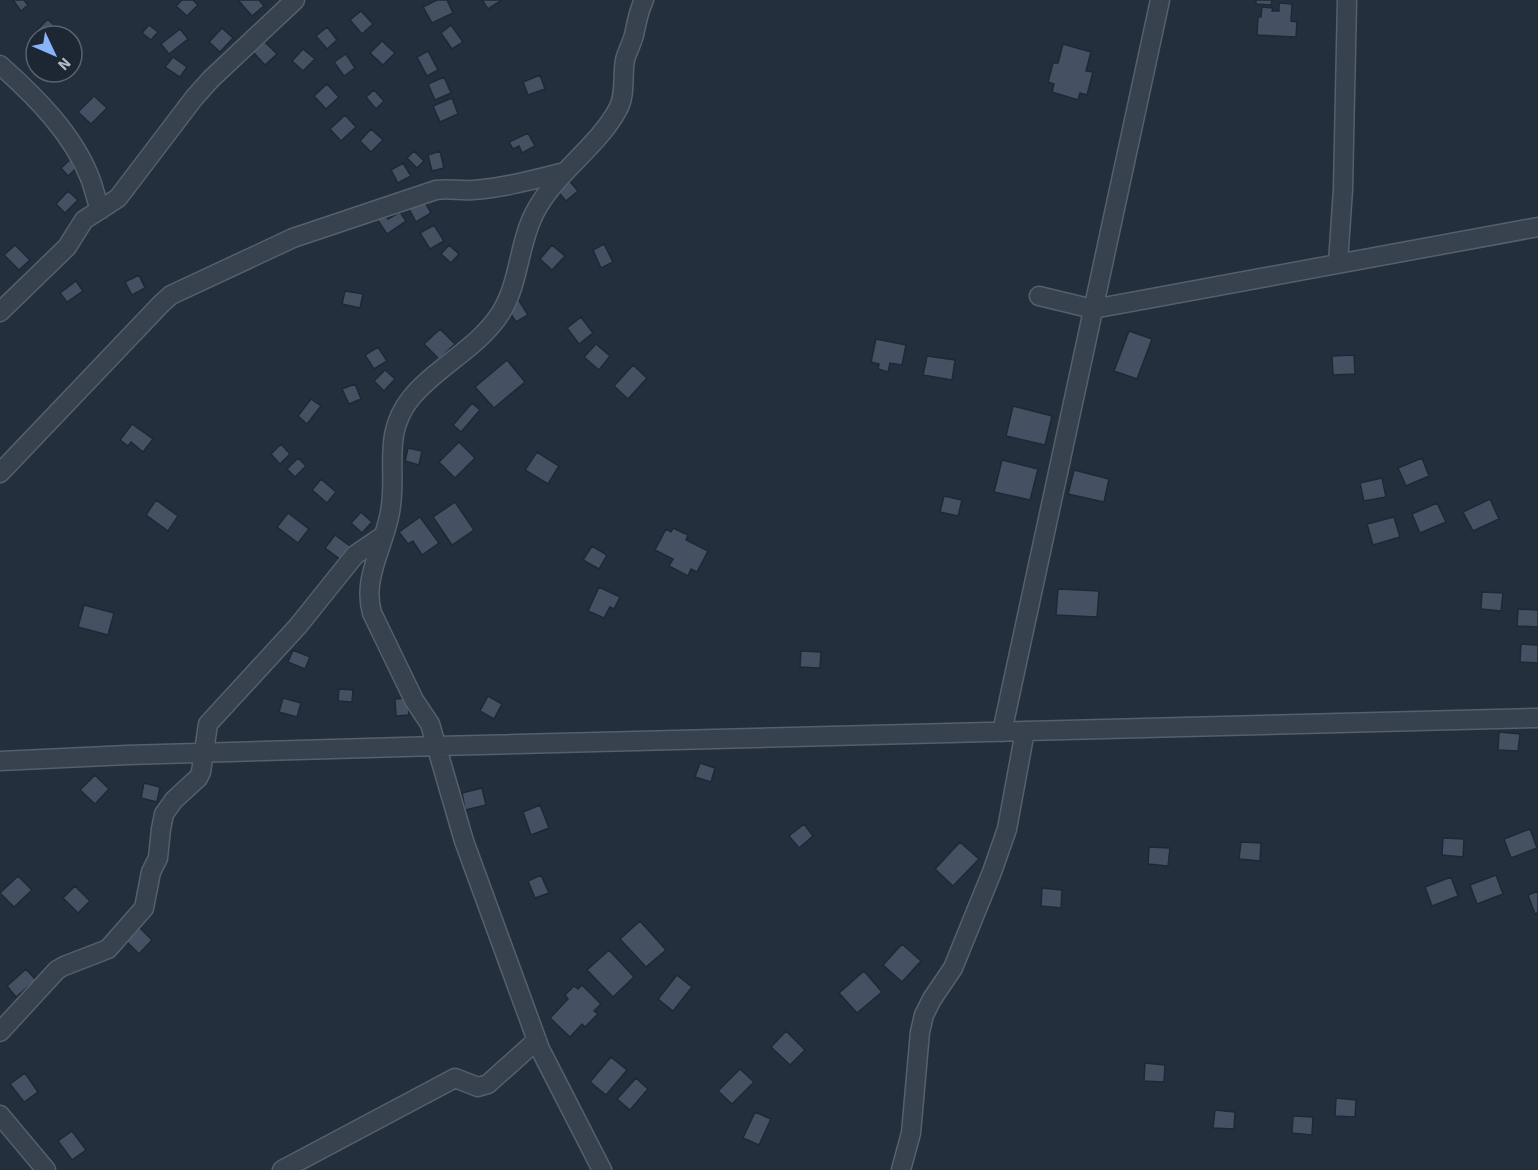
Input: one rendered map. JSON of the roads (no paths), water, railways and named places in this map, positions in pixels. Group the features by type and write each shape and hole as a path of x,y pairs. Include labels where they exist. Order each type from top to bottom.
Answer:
{"street":[{"path":"0,312 67,247 84,220 118,198 212,79 295,0"},
{"path":"602,1170 537,1040 465,841 430,724 414,699 372,614 368,600 369,583 390,513 391,455 399,417 409,400 425,382 449,366 500,315 511,293 522,241 535,212 550,188 607,126 619,107 624,92 626,57 635,33 638,12 644,0"},
{"path":"1002,732 1160,0"},
{"path":"1338,263 1343,189 1347,0"},
{"path":"0,65 42,104 58,124 90,178 100,210"},
{"path":"0,473 171,295 293,238 436,190 495,187 565,172"},
{"path":"1039,296 1093,309 1538,227"},
{"path":"0,1032 57,970 108,949 144,908 151,872 158,858 160,829 164,814 201,772 208,724 298,626 355,555 383,536"},
{"path":"0,761 438,746 1538,718"},
{"path":"901,1170 911,1133 920,1032 924,1015 953,968 992,872 1007,829 1025,731"},
{"path":"282,1170 455,1078 478,1087 488,1084 537,1040"},
{"path":"0,1115 46,1170"}]}
